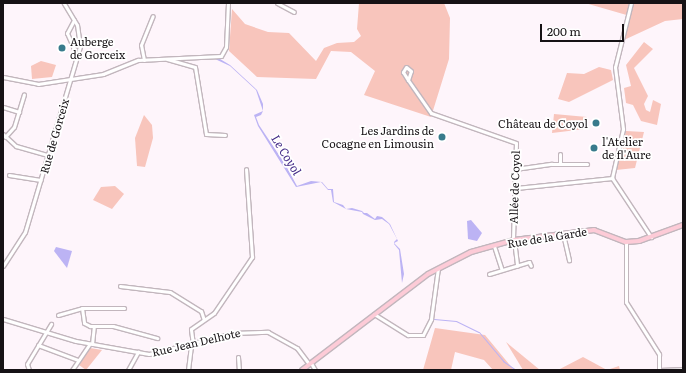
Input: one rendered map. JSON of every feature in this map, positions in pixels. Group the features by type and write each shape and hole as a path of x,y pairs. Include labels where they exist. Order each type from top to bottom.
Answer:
{"main road":[{"path":"626,242 651,237 683,225"},
{"name":"Rue de la Garde","path":"302,370 374,314 438,268 513,240 598,230 626,242"}],"street":[{"name":"Rue de Gorceix","path":"3,266 25,232 78,55 80,33 64,3"},
{"path":"3,77 34,84 103,74 144,60 217,57 226,47 228,3"},
{"path":"277,3 294,12"},
{"path":"631,3 615,67 623,129 612,178 651,237"},
{"path":"144,60 141,45 153,16"},
{"path":"74,20 67,33 70,45 78,55"},
{"path":"166,58 195,67 206,134 225,136"},
{"name":"Allée de Coyol","path":"408,80 430,113 513,140 516,188 513,240 517,266"},
{"path":"24,94 14,127 4,136 16,146 48,155"},
{"path":"3,107 19,112"},
{"path":"560,154 560,163"},
{"path":"515,169 560,163 587,164"},
{"path":"188,370 192,344 191,329 214,313 252,257 246,169"},
{"path":"9,175 41,180"},
{"path":"516,188 612,178"},
{"path":"563,234 570,260"},
{"path":"626,242 626,302 659,354 659,370 683,369"},
{"path":"494,246 502,270"},
{"path":"489,274 529,262 530,266"},
{"path":"374,314 408,335 423,335 431,319 438,268"},
{"path":"120,286 170,292 201,311 204,320"},
{"path":"58,315 82,308 124,308"},
{"path":"82,308 84,323 94,326 113,326 157,338"},
{"name":"Rue Jean Delhote","path":"3,319 48,330 91,344 138,352 156,353 251,330 268,332 297,348 315,370"},
{"path":"31,369 27,364 51,324"},
{"path":"72,370 91,344 94,326"},
{"path":"38,345 78,360"},
{"path":"128,370 138,352"},
{"path":"238,357 239,370"}],"shaded area":[{"path":"359,3 444,3 450,18 449,59 431,117 364,95 375,71 351,52 331,51 316,79 257,77 229,51 232,9 245,24 268,32 289,33 316,61 324,48 337,43 354,42 361,36 357,29"},
{"path":"585,3 683,3 683,19 665,21 624,40 630,16"},
{"path":"644,42 653,49 634,68 648,96 644,104 646,110 650,112 653,100 661,104 657,125 641,121 633,105 626,103 624,88 631,86 626,65"},
{"path":"215,59 220,59 230,65 257,90 263,104 263,111 256,90 230,66"},
{"path":"41,61 56,65 52,77 32,79 31,66"},
{"path":"599,67 611,70 613,80 569,102 558,99 567,73 584,74"},
{"path":"263,111 261,115 256,117 259,125 285,164 297,186 311,181 322,182 328,189 333,189 334,202 343,205 346,209 333,202 331,190 328,190 321,182 296,187 258,126 254,115"},
{"path":"554,114 587,117 585,129 552,133"},
{"path":"144,115 152,125 153,138 145,167 137,166 135,138"},
{"path":"626,131 644,132 635,168 616,170"},
{"path":"115,186 124,194 112,209 93,200 101,187"},
{"path":"352,208 362,211 375,219 377,216 382,217 390,224 398,241 394,243 397,239 389,224 382,219 375,220 362,212 346,209"},
{"path":"471,220 482,233 477,241 468,239 467,221"},
{"path":"394,243 400,249 404,274 402,283 399,250"},
{"path":"56,247 72,251 67,268 54,251"},
{"path":"435,328 485,335 514,370 493,370 484,360 455,352 451,370 423,370"},
{"path":"506,342 540,370 523,370"},
{"path":"90,348 102,350 86,370 79,365"},
{"path":"583,357 607,370 558,370"},
{"path":"619,366 620,370 607,370"}],"waterway":[{"name":"Le Coyol","path":"434,319 456,321 479,332 503,361 516,370"}],"place":[{"name":"Auberge de Gorceix","path":"62,48"},
{"name":"Château de Coyol","path":"596,123"},
{"name":"Les Jardins de Cocagne en Limousin","path":"442,137"},
{"name":"l'Atelier de fl'Aure","path":"594,148"}]}
